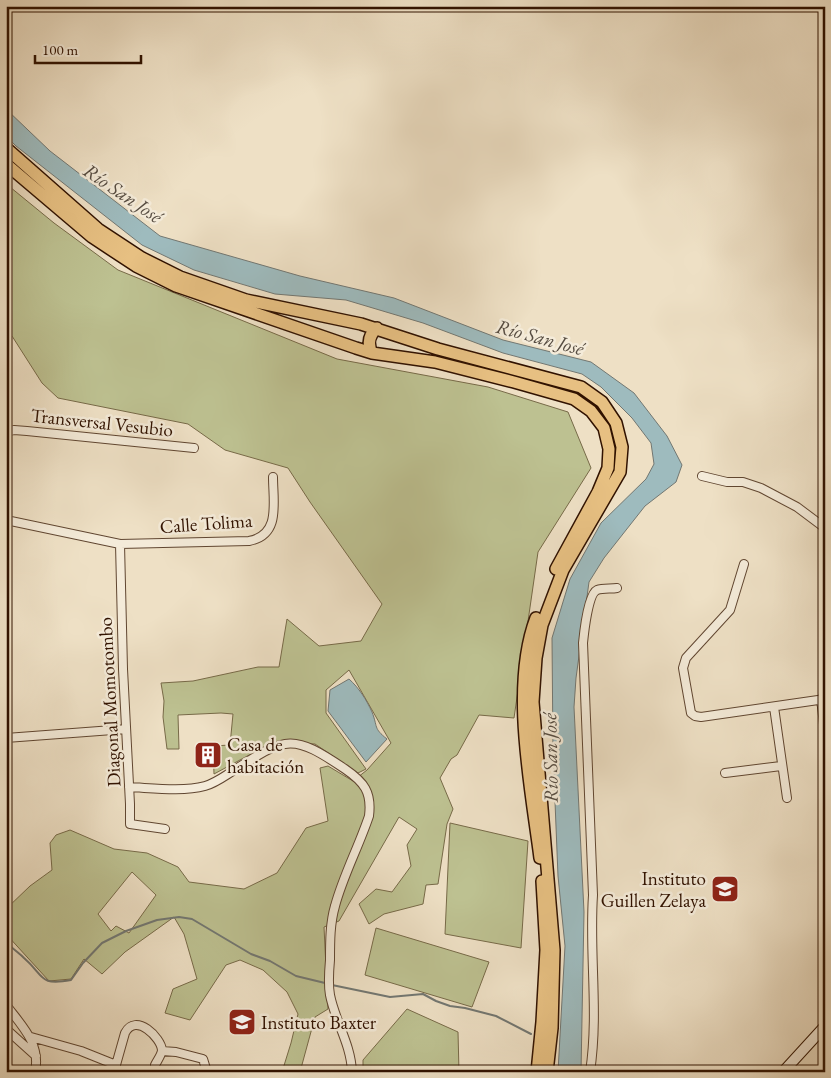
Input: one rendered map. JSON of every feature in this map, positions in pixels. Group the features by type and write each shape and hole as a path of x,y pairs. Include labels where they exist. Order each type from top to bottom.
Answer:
{"main road":[{"path":"6,148 98,229 142,258 180,278 246,300 377,328 438,349 581,388 602,402 616,423 622,447 620,472 563,570 542,625 536,658 533,702 554,950 552,1028 547,1072"},
{"path":"6,164 92,237 136,266 176,286 356,348 436,362 574,399 591,411 604,428 609,449 608,468 598,492 556,567 535,622 527,657 523,703 540,858 546,950 537,1072"},
{"path":"356,348 363,337 361,324"},
{"path":"372,352 369,341 377,328"},
{"path":"783,1072 825,1026"}],"street":[{"name":"Transversal Vesubio","path":"6,432 14,430 26,431 194,448"},
{"path":"702,476 727,482 743,482 761,488 797,507 825,528"},
{"name":"Calle Tolima","path":"6,520 120,544 258,540 271,527 274,512 273,477"},
{"name":"Diagonal Momotombo","path":"120,544 130,825 165,828"},
{"path":"744,564 730,610 686,658 683,668 691,713 701,717 823,699 825,734"},
{"path":"590,1072 593,1052 594,1017 593,895 583,643 586,619 593,594 598,590 617,588"},
{"path":"774,707 787,798"},
{"path":"6,738 126,729"},
{"path":"129,787 194,788 207,786 270,747 286,743 300,743 312,748 354,775 368,792 369,816 334,907 331,934 330,989 333,1006 352,1059 352,1072"},
{"path":"725,773 781,766"},
{"path":"6,1005 31,1037 37,1062 35,1072"},
{"path":"31,1037 81,1051 115,1068 128,1027 135,1023 148,1030 155,1037 162,1050"},
{"path":"6,1029 36,1056"},
{"path":"155,1065 162,1050"},
{"path":"162,1050 203,1059 207,1072"}],"green space":[{"path":"10,187 54,223 118,270 337,359 488,387 568,412 591,468 538,552 514,718 479,715 457,755 451,759 440,778 453,809 447,824 438,884 426,885 423,904 384,914 369,924 359,904 376,889 392,892 411,866 407,845 417,829 399,817 339,921 324,927 328,1009 315,1017 300,1072 282,1072 298,1014 287,992 263,970 240,960 226,965 190,1020 165,1013 173,989 197,979 184,934 174,917 125,952 102,974 84,959 71,979 49,981 6,934 6,909 30,886 52,870 50,843 56,835 70,830 114,849 147,853 178,867 189,882 244,889 277,873 306,828 328,821 320,768 328,766 353,781 367,770 391,743 349,670 326,690 326,713 366,769 358,773 315,744 286,743 264,747 214,774 213,746 230,745 233,714 178,715 179,749 167,749 161,683 193,681 258,667 279,667 287,619 319,646 361,641 382,604 288,468 225,450 188,424 58,398 42,383 12,336 6,335 6,194","holes":["132,872 156,895 129,933 116,926 111,931 98,914"]},
{"path":"450,823 528,841 521,948 445,934"},
{"path":"376,928 489,962 472,1007 365,975"},
{"path":"407,1009 458,1032 459,1072 363,1072 363,1060"}],"water":[{"path":"6,109 50,151 160,236 300,276 394,298 503,340 591,362 634,393 667,436 682,465 676,482 645,506 604,558 589,582 576,678 574,707 584,912 581,1072 558,1072 565,946 558,876 553,752 552,638 570,579 601,523 646,479 654,464 651,443 632,418 601,387 582,374 503,353 423,323 346,300 275,294 194,270 142,245 16,146 6,136"},
{"path":"349,679 365,698 378,730 387,739 366,762 328,711 330,690"}],"waterway":[{"path":"6,941 43,978 53,982 60,982 71,980 83,963 102,943 126,931 157,920 179,917 192,919 251,954 270,961 296,976 325,983"},
{"path":"332,985 390,997 423,994 450,1006 496,1016 531,1034"}],"place":[{"name":"Casa de habitación","path":"208,755"},
{"name":"Instituto Guillen Zelaya","path":"725,889"},
{"name":"Instituto Baxter","path":"242,1022"}],"water label":[{"name":"Río San José","path":"123,193"},
{"name":"Río San José","path":"540,337"},
{"name":"Río San José","path":"550,758"}]}
